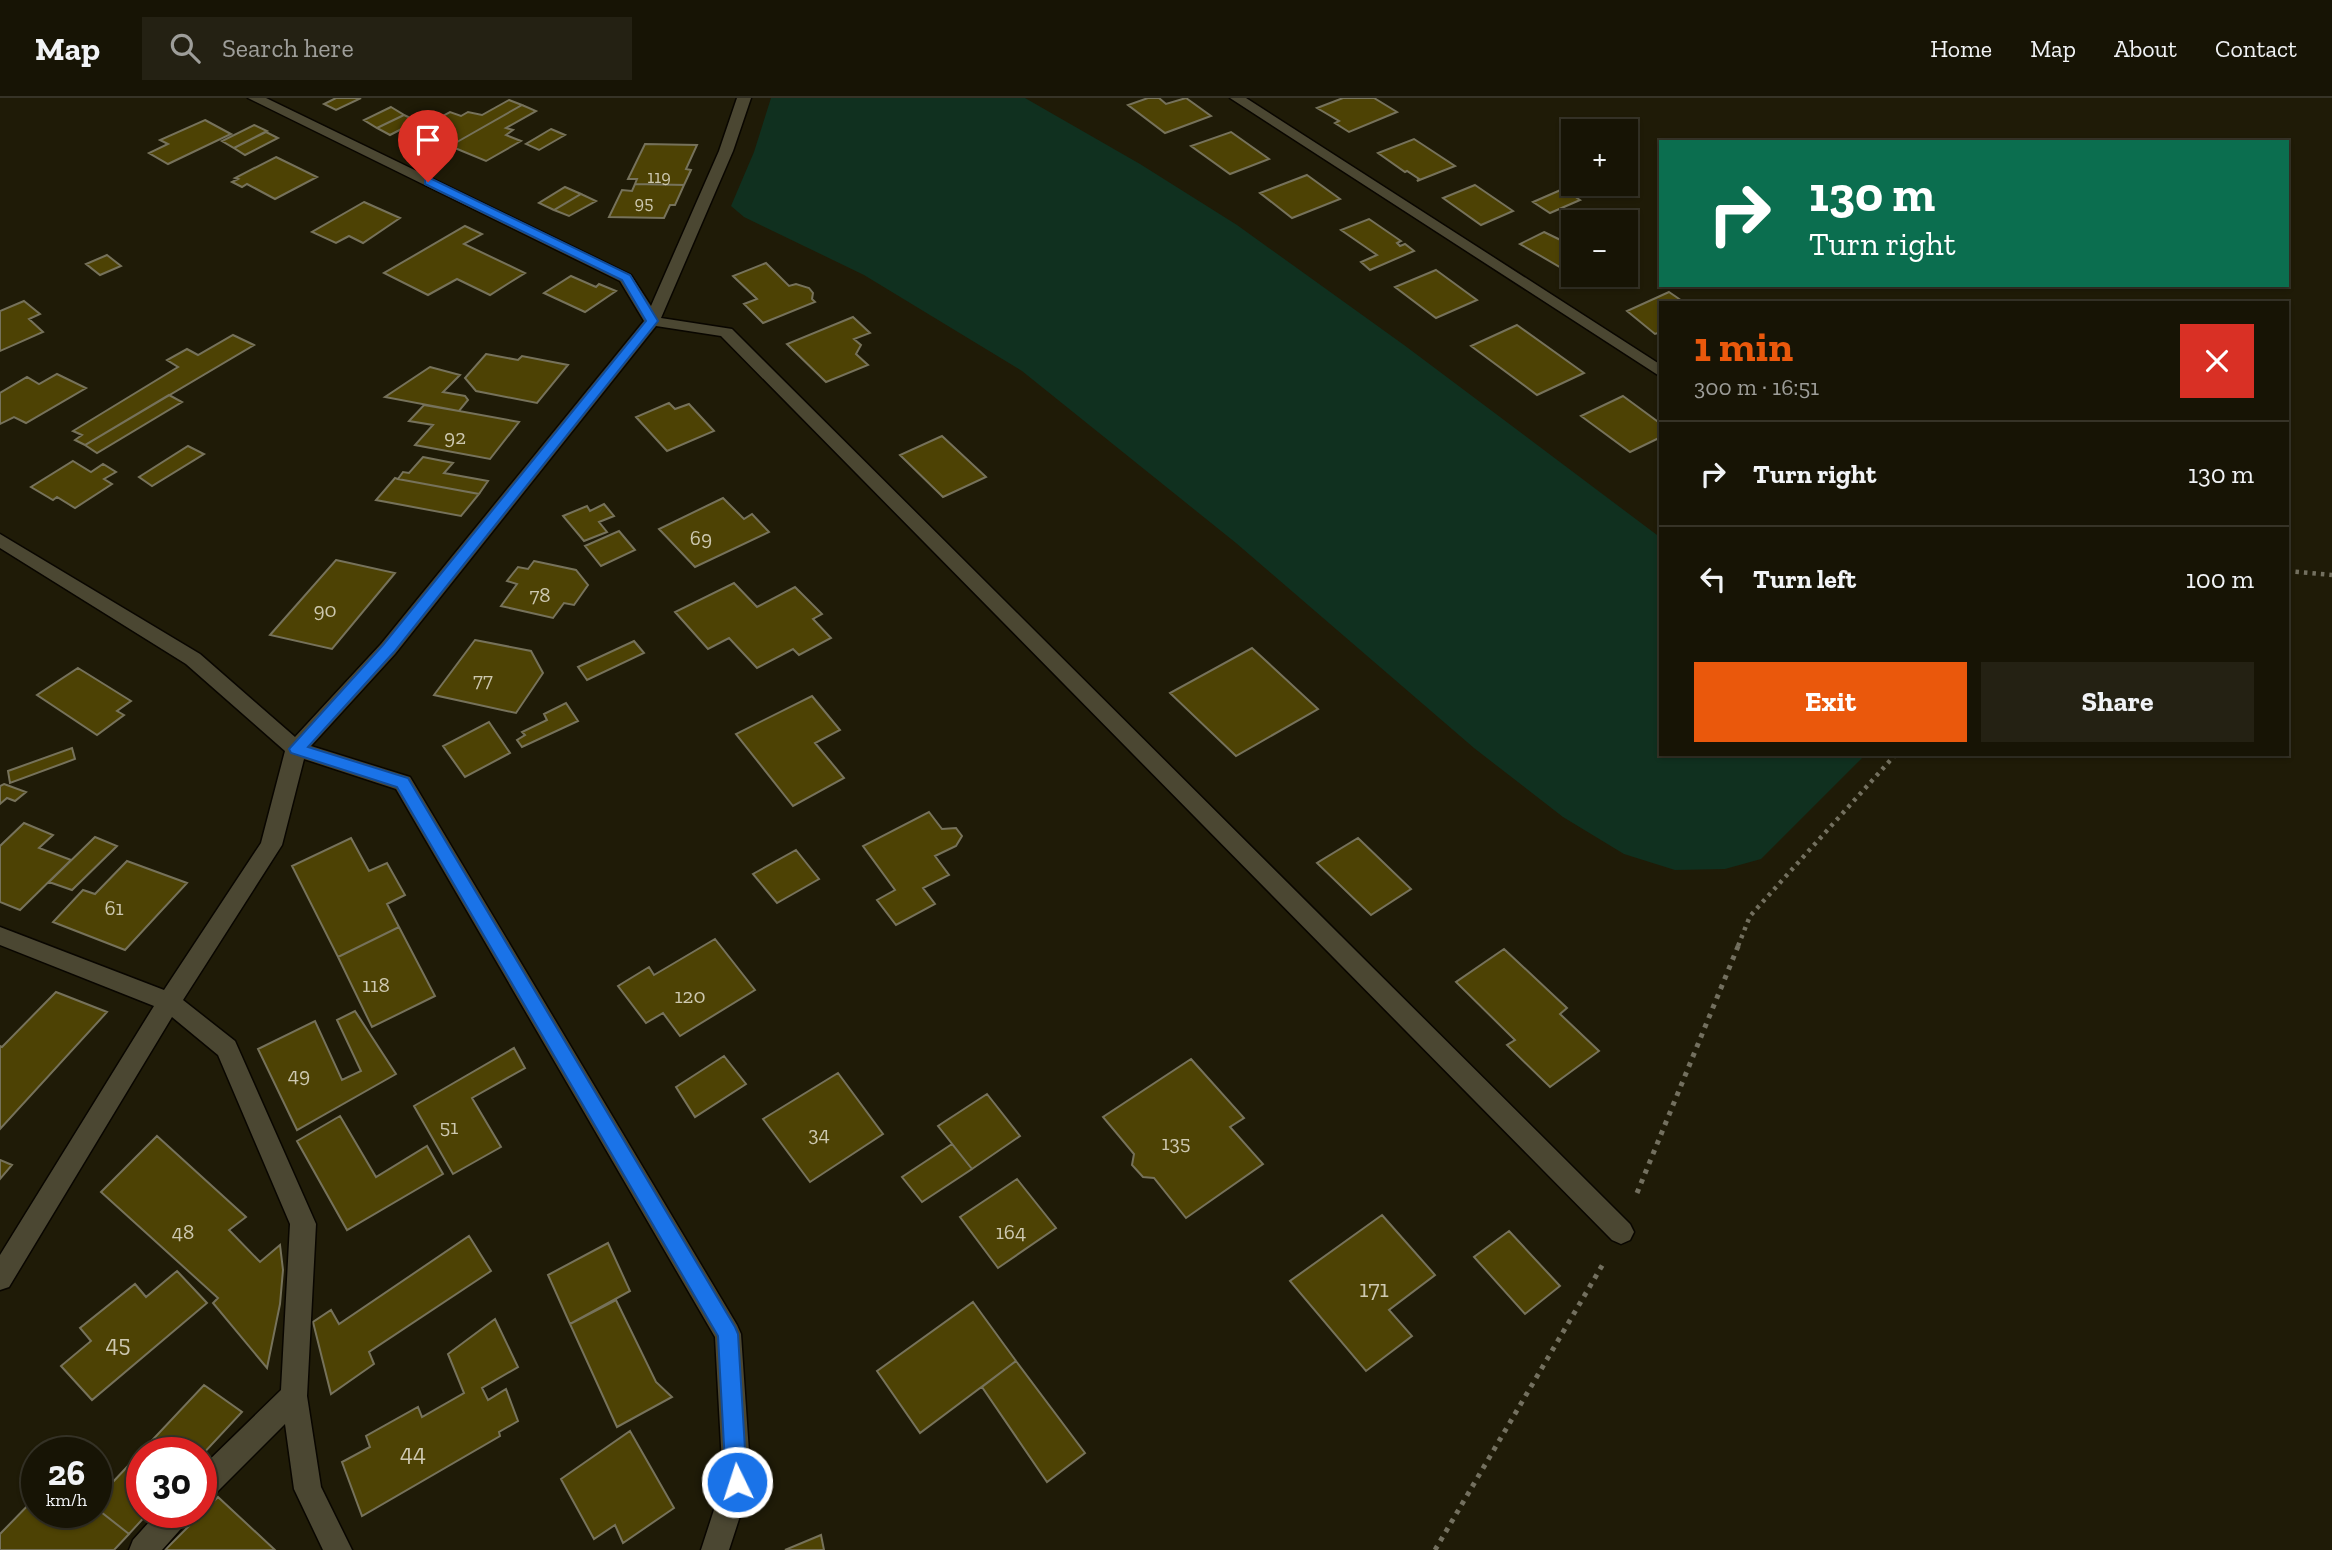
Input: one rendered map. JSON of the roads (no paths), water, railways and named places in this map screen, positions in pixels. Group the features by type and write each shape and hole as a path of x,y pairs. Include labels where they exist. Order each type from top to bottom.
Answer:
{"street":[{"path":"255,98 626,278 652,321"},
{"path":"0,1279 169,1002 271,845 296,749 388,649 652,321 726,150 744,98"},
{"path":"1237,98 1659,371"},
{"path":"652,321 726,332 1621,1232"},
{"path":"0,540 193,659 296,749 403,783 728,1334 737,1482 715,1550"},
{"path":"0,936 169,1002 227,1048 303,1224 294,1396 307,1489 338,1550"},
{"path":"217,1472 294,1396"},
{"path":"143,1550 163,1528"}]}
